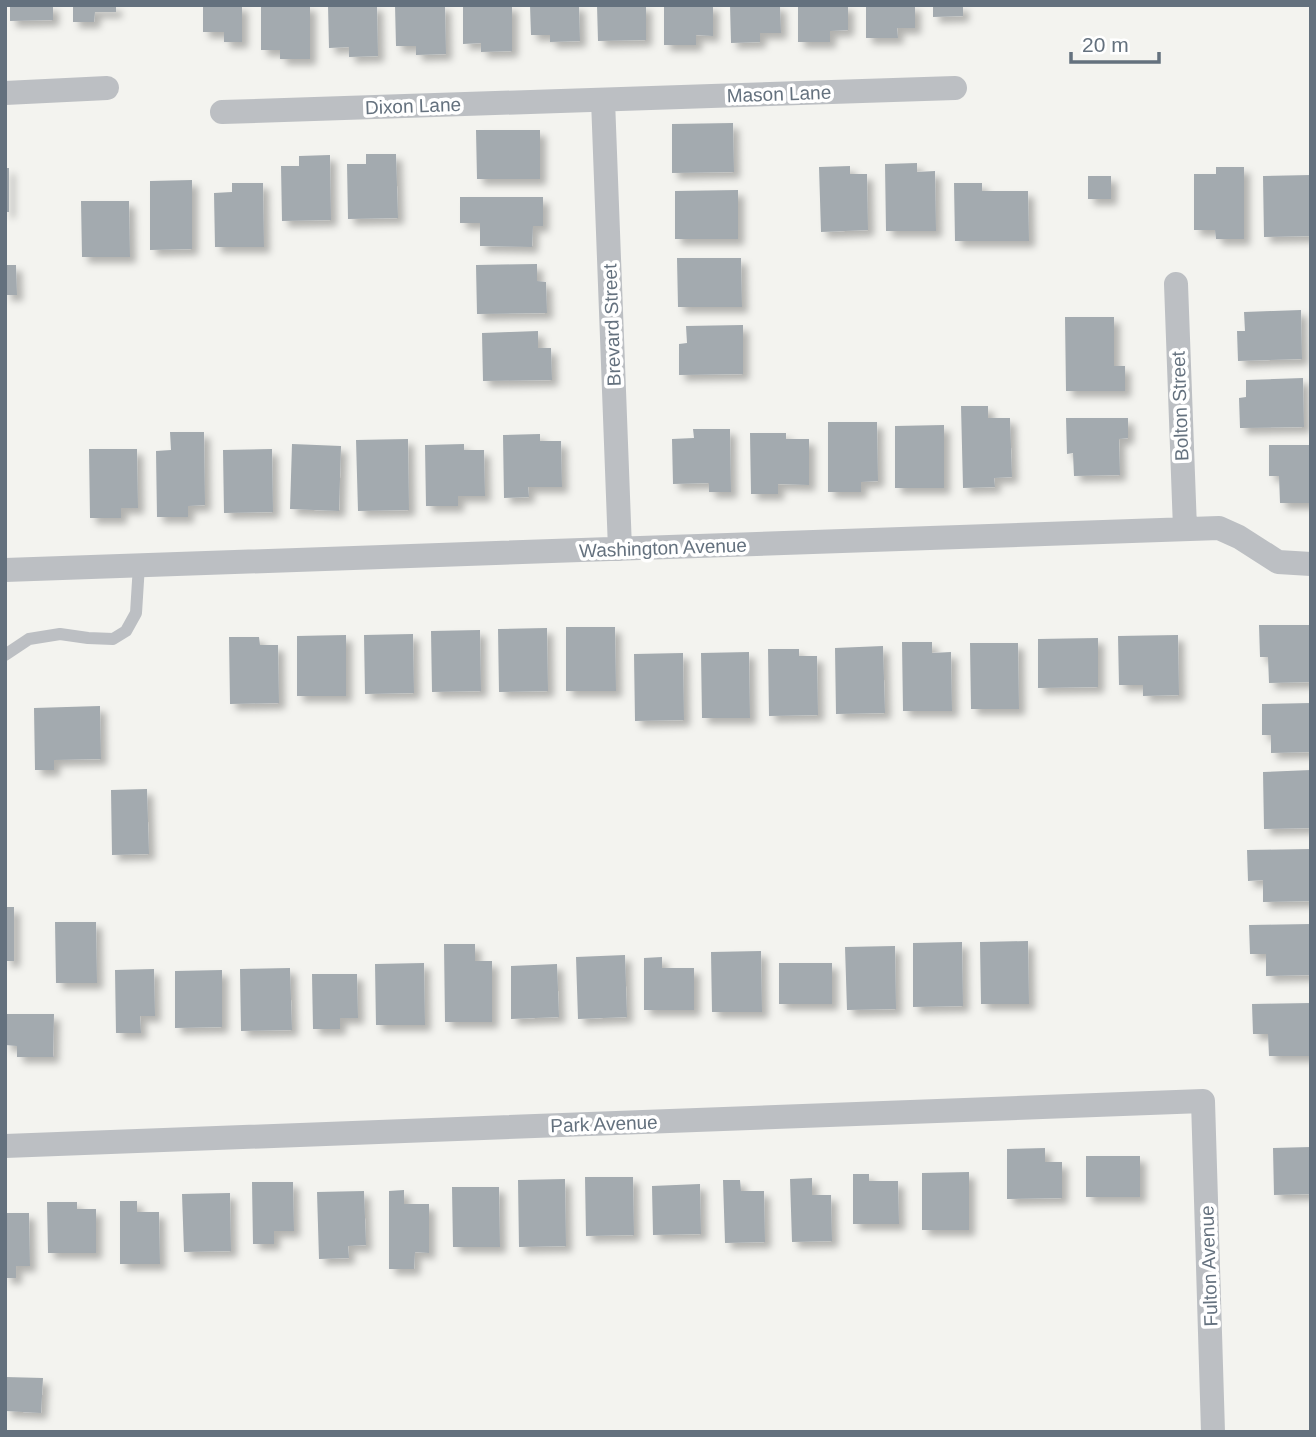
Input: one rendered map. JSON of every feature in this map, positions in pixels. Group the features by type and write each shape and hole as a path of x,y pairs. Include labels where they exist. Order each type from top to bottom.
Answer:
{"street":[{"path":"5,93 107,88"},
{"name":"Mason Lane","path":"603,100 955,88"},
{"name":"Dixon Lane","path":"222,112 603,100"},
{"name":"Brevard Street","path":"603,100 620,549"},
{"name":"Bolton Street","path":"1176,284 1185,529"},
{"name":"Washington Avenue","path":"5,570 1219,528 1239,537 1278,562 1311,564"},
{"name":"Park Avenue","path":"5,1146 1203,1101"},
{"name":"Fulton Avenue","path":"1203,1101 1213,1432"}],"lane":[{"path":"5,655 29,639 60,634 113,639 127,631 136,613 139,565"}],"building":[{"path":"10,5 53,5 53,20 10,21"},
{"path":"73,5 116,5 116,12 95,12 94,22 73,22"},
{"path":"203,5 242,5 242,42 224,42 224,32 203,32"},
{"path":"261,5 310,5 310,59 280,59 280,50 261,50"},
{"path":"328,5 377,5 378,56 349,57 349,47 329,48"},
{"path":"395,5 445,5 446,54 416,55 416,46 396,46"},
{"path":"463,5 512,5 512,51 481,52 481,43 463,44"},
{"path":"530,5 579,5 580,41 550,42 550,35 531,35"},
{"path":"597,5 646,5 646,40 598,41"},
{"path":"664,5 713,5 713,36 696,35 696,45 664,45"},
{"path":"730,5 780,5 781,33 760,33 760,42 731,43"},
{"path":"798,5 848,5 848,30 830,31 830,42 798,42"},
{"path":"866,5 915,5 915,28 897,28 898,38 866,38"},
{"path":"933,5 963,5 963,16 933,17"},
{"path":"733,123 734,172 672,173 672,124"},
{"path":"476,130 540,130 540,179 477,179"},
{"path":"366,154 396,154 398,218 348,219 347,164 366,164"},
{"path":"330,155 331,220 282,221 281,166 299,166 299,156"},
{"path":"917,163 917,172 935,171 936,231 886,231 885,164"},
{"path":"850,166 850,174 867,174 868,230 821,232 819,167"},
{"path":"1216,167 1244,167 1244,239 1216,239 1215,230 1194,230 1194,174 1216,174"},
{"path":"5,168 9,168 9,212 5,212"},
{"path":"1311,175 1311,236 1264,237 1263,176"},
{"path":"1088,176 1111,176 1111,199 1088,199"},
{"path":"192,180 192,249 150,250 150,181"},
{"path":"232,183 263,183 264,247 215,247 214,193 232,192"},
{"path":"954,183 982,183 982,191 1028,191 1029,241 955,241"},
{"path":"738,190 738,239 675,239 675,191"},
{"path":"460,197 543,197 543,226 533,226 532,247 480,246 480,223 460,223"},
{"path":"81,201 129,201 130,257 82,257"},
{"path":"677,258 741,258 742,307 678,307"},
{"path":"537,264 537,281 546,282 547,313 477,314 476,265"},
{"path":"5,265 16,265 17,295 5,295"},
{"path":"1301,310 1302,359 1238,361 1237,331 1245,331 1244,312"},
{"path":"1065,317 1114,317 1114,366 1125,366 1125,391 1066,391"},
{"path":"743,325 743,374 679,375 679,344 687,343 686,326"},
{"path":"538,331 538,348 551,348 552,380 483,381 482,333"},
{"path":"1303,378 1304,427 1240,428 1239,398 1246,397 1246,380"},
{"path":"961,406 988,406 988,418 1010,418 1012,477 994,478 995,487 963,488"},
{"path":"1066,418 1128,418 1128,438 1119,439 1120,475 1074,476 1073,453 1067,454"},
{"path":"828,422 877,422 878,481 861,482 861,492 828,492"},
{"path":"944,425 944,488 895,488 895,426"},
{"path":"693,429 730,429 731,492 709,492 709,483 673,484 672,439 694,438"},
{"path":"170,432 204,432 205,505 188,506 188,517 157,517 156,451 171,450"},
{"path":"750,433 786,433 786,439 809,439 809,485 778,484 778,494 751,494"},
{"path":"540,434 540,441 561,441 562,487 528,487 529,497 504,498 503,435"},
{"path":"408,439 409,510 358,511 356,440"},
{"path":"292,444 341,446 339,511 290,509"},
{"path":"464,444 464,450 484,450 485,496 458,496 458,506 426,506 425,445"},
{"path":"1269,445 1311,445 1311,503 1280,503 1279,476 1269,476"},
{"path":"89,449 137,449 138,508 121,508 121,518 90,518"},
{"path":"272,449 273,512 224,513 223,450"},
{"path":"1259,625 1311,625 1311,682 1269,683 1268,657 1260,657"},
{"path":"566,627 615,627 616,691 566,691"},
{"path":"547,628 548,691 499,692 498,629"},
{"path":"480,630 481,691 432,692 431,631"},
{"path":"413,634 414,693 365,694 364,635"},
{"path":"346,635 346,696 297,696 297,636"},
{"path":"1178,635 1179,695 1143,696 1143,685 1119,685 1118,636"},
{"path":"229,637 259,637 260,645 278,645 279,703 230,704"},
{"path":"1098,638 1098,687 1038,688 1038,639"},
{"path":"902,642 932,642 932,653 951,652 952,711 903,711"},
{"path":"970,643 1018,643 1019,709 971,709"},
{"path":"883,646 885,713 836,714 835,648"},
{"path":"768,649 799,649 799,656 817,656 818,715 769,716"},
{"path":"749,652 750,718 702,718 701,653"},
{"path":"683,653 684,720 635,721 634,654"},
{"path":"1311,703 1311,752 1271,753 1271,735 1262,735 1262,704"},
{"path":"100,706 101,759 54,760 54,770 35,770 34,708"},
{"path":"1311,770 1311,828 1264,829 1263,772"},
{"path":"147,789 149,854 112,855 111,790"},
{"path":"1311,849 1311,901 1263,902 1263,880 1248,881 1247,850"},
{"path":"5,907 14,907 14,961 5,961"},
{"path":"55,922 96,922 97,983 56,983"},
{"path":"1311,924 1311,975 1266,976 1266,954 1250,954 1249,925"},
{"path":"1028,941 1029,1004 981,1004 980,942"},
{"path":"962,942 963,1006 913,1007 913,943"},
{"path":"444,944 475,944 475,961 492,961 492,1022 445,1022"},
{"path":"895,946 896,1009 847,1010 845,947"},
{"path":"761,951 762,1012 712,1012 711,952"},
{"path":"625,955 627,1017 578,1019 576,957"},
{"path":"662,957 662,968 694,968 694,1010 644,1010 644,958"},
{"path":"424,963 425,1025 376,1025 375,964"},
{"path":"779,963 832,963 832,1004 779,1004"},
{"path":"557,964 559,1017 511,1019 511,966"},
{"path":"290,968 292,1030 241,1031 240,969"},
{"path":"154,969 155,1016 140,1016 141,1033 116,1033 115,970"},
{"path":"222,970 222,1027 175,1028 175,971"},
{"path":"312,974 357,974 358,1018 340,1018 340,1029 313,1029"},
{"path":"1311,1003 1311,1056 1269,1056 1268,1034 1253,1034 1252,1004"},
{"path":"5,1014 54,1014 53,1057 17,1057 17,1046 5,1045"},
{"path":"1311,1147 1311,1194 1274,1195 1273,1148"},
{"path":"1045,1148 1045,1162 1062,1162 1062,1198 1007,1199 1007,1149"},
{"path":"1086,1156 1140,1156 1140,1197 1086,1197"},
{"path":"969,1172 969,1230 922,1230 922,1173"},
{"path":"853,1174 869,1174 869,1181 898,1181 899,1224 853,1224"},
{"path":"585,1177 633,1177 634,1235 586,1236"},
{"path":"812,1178 812,1195 831,1195 832,1241 792,1242 790,1179"},
{"path":"565,1179 566,1246 519,1247 518,1180"},
{"path":"723,1180 740,1180 741,1191 764,1191 765,1242 725,1243"},
{"path":"252,1182 293,1182 294,1231 274,1231 274,1244 253,1244"},
{"path":"700,1184 701,1234 653,1235 652,1186"},
{"path":"452,1187 499,1187 500,1247 453,1247"},
{"path":"404,1190 404,1204 429,1204 429,1253 415,1252 414,1269 389,1269 389,1191"},
{"path":"364,1191 366,1245 348,1246 349,1258 319,1259 317,1192"},
{"path":"230,1193 231,1251 184,1252 182,1194"},
{"path":"120,1201 137,1201 137,1212 159,1212 160,1264 120,1264"},
{"path":"47,1202 77,1202 77,1209 96,1209 96,1253 48,1253"},
{"path":"5,1213 29,1213 30,1266 16,1266 16,1278 5,1278"},
{"path":"5,1377 43,1378 41,1413 5,1411"}]}
